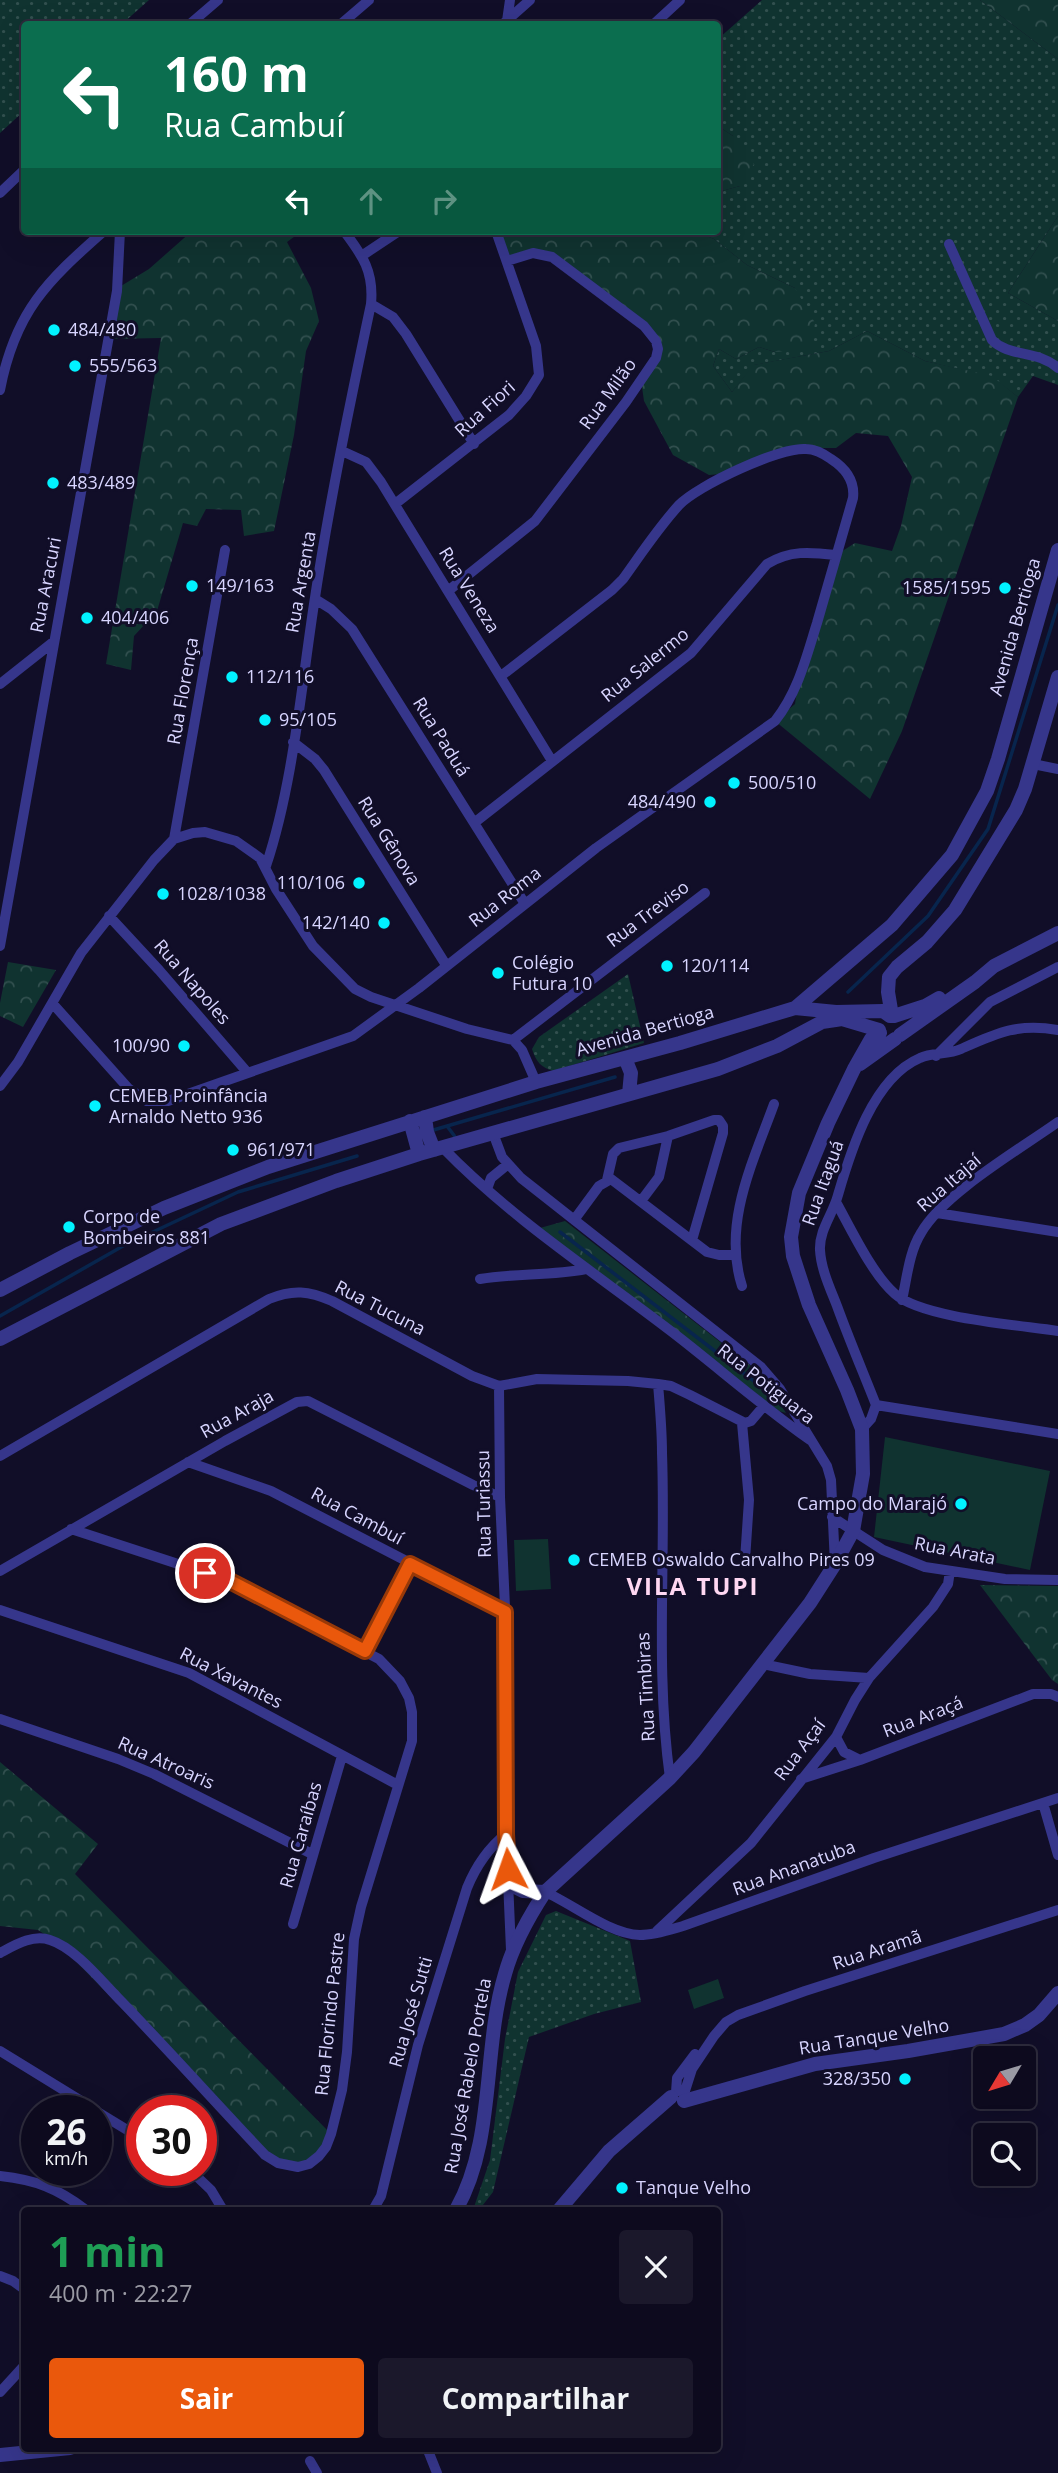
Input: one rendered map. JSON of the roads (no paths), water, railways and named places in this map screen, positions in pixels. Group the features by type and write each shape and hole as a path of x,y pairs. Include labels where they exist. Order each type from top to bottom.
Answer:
{"street":[{"path":"195,21 218,0"},
{"path":"344,21 369,0"},
{"path":"505,21 510,0"},
{"path":"506,21 530,0"},
{"path":"657,21 680,0"},
{"path":"0,193 21,173"},
{"path":"0,390 6,357 24,317 60,269 99,235"},
{"name":"Rua Aracuri","path":"0,946 117,291 121,235"},
{"path":"348,235 363,256 393,235"},
{"name":"Rua Fiori","path":"395,505 509,415 526,396 539,375 536,346 497,235"},
{"path":"949,244 992,340 1004,349 1044,358 1058,368"},
{"name":"Rua Milão","path":"448,591 535,521 626,402 656,358 658,349 656,341 645,326 551,257 533,253 507,261"},
{"name":"Rua Argenta","path":"267,866 275,842 314,599 371,304 372,290 363,256"},
{"path":"371,304 393,317 406,334 474,443"},
{"name":"Rua Roma","path":"53,1004 129,1089 155,1103 180,1098 353,1036 397,1005 596,848 775,721 792,698 798,684 853,498 853,484 844,470 830,458 805,448 787,450 765,458 704,487 680,504 612,590 501,676"},
{"name":"Rua Veneza","path":"342,452 366,462 552,761"},
{"name":"Rua Florença","path":"174,839 225,550"},
{"name":"Avenida Bertioga","path":"0,1290 115,1230 224,1183 536,1082 794,1008 892,925 952,855 987,791 1058,550"},
{"name":"Rua Salermo","path":"474,823 691,653 766,564 795,552 836,555"},
{"name":"Rua Paduá","path":"314,599 331,609 352,629 525,904"},
{"path":"0,684 52,643"},
{"path":"892,1016 888,992 889,977 927,942 955,910 1016,810 1033,764 1058,677"},
{"name":"Rua Gênova","path":"293,742 315,758 324,770 446,965"},
{"path":"1033,764 1058,769"},
{"path":"0,1086 18,1062 81,953 108,916 165,847 174,839 193,833 219,834 252,850 267,866 276,889 313,946 355,989 467,1029 513,1040 522,1050 536,1082"},
{"name":"Rua Treviso","path":"513,1040 705,893"},
{"name":"Rua Napoles","path":"108,916 159,970 247,1072"},
{"path":"880,1032 880,1022 925,1006 970,976 1058,933"},
{"path":"853,1069 994,966"},
{"path":"936,1056 990,1002 1058,967"},
{"path":"794,1008 836,1012 883,1012 902,1024 898,1037"},
{"path":"0,1339 221,1224 336,1181 419,1154 748,1059 822,1022 842,1019 880,1032 885,1038 898,1037"},
{"name":"Rua Itaguá","path":"876,1405 822,1262 820,1249 822,1231 836,1202 845,1171 864,1125 883,1088 897,1073 922,1057 956,1052 1005,1030 1024,1027 1058,1030"},
{"name":"Rua José Rabelo Portela","path":"458,2207 474,2169 500,1996 511,1957 545,1892 670,1778 694,1752 810,1603 853,1531 863,1475 862,1429 809,1305 793,1256 790,1237 799,1193 853,1069 871,1039 880,1032"},
{"path":"625,1058 631,1073 629,1094"},
{"path":"742,1286 735,1255 741,1198 774,1104"},
{"path":"417,1119 439,1149"},
{"path":"417,1119 419,1154"},
{"path":"574,1220 599,1186 607,1180 615,1150 714,1120 719,1121 723,1126 723,1133 692,1240"},
{"name":"Rua Itajaí","path":"902,1300 914,1247 926,1224 963,1189 1058,1122"},
{"name":"Rua Potiguara","path":"493,1133 507,1165 761,1367 785,1396 813,1443"},
{"path":"641,1201 659,1177 668,1136"},
{"name":"Rua Potiguara","path":"439,1149 586,1269 676,1335 763,1407 813,1443"},
{"path":"486,1189 491,1178 507,1165"},
{"path":"607,1180 615,1181 711,1253 735,1255"},
{"path":"836,1202 883,1280 902,1300 938,1313 1058,1331"},
{"path":"937,1213 1058,1233"},
{"path":"480,1279 503,1275 559,1275 586,1269"},
{"name":"Rua Tucuna","path":"0,1456 269,1299 299,1291 332,1301 472,1376 499,1385 537,1379 628,1381 671,1386 742,1423"},
{"name":"Rua Timbiras","path":"658,1384 663,1454 661,1641 670,1778"},
{"name":"Rua Turiassu","path":"499,1385 505,1612 506,1834 511,1957"},
{"name":"Rua Araja","path":"0,1571 292,1404 308,1401 500,1497"},
{"path":"862,1429 871,1419 876,1405 1058,1434"},
{"path":"745,1560 749,1500 742,1423 751,1421 763,1407"},
{"path":"813,1443 829,1473 835,1564"},
{"name":"Rua Cambuí","path":"188,1462 271,1491 505,1612"},
{"name":"Rua Arata","path":"832,1517 883,1550 908,1562 1005,1579 1058,1580"},
{"path":"71,1529 228,1580 365,1651 410,1564"},
{"name":"Rua Açaí","path":"655,1933 751,1843 836,1737 869,1678 933,1607 948,1584 950,1571"},
{"name":"Rua Xavantes","path":"0,1610 189,1674 398,1785"},
{"name":"Rua Florindo Pastre","path":"0,1953 24,1941 37,1938 48,1939 69,1950 158,2040 265,2155 287,2166 309,2164 326,2147 342,2090 348,2052 354,1939 361,1907 412,1741 412,1712 400,1681 379,1659 365,1651"},
{"path":"762,1664 810,1674 869,1678"},
{"name":"Rua Araçá","path":"801,1779 860,1760 1033,1694 1051,1694 1058,1698"},
{"name":"Rua Atroaris","path":"0,1719 154,1774 312,1854"},
{"path":"836,1737 844,1752 860,1760"},
{"name":"Rua Caraíbas","path":"293,1924 342,1756"},
{"name":"Rua Ananatuba","path":"545,1892 610,1926 639,1935 655,1933 683,1926 874,1858 1058,1798"},
{"path":"1043,1803 1058,1855"},
{"name":"Rua José Sutti","path":"375,2207 381,2196 418,2045 467,1888 474,1870 485,1854 506,1834"},
{"path":"509,1884 523,1891 545,1892"},
{"name":"Rua Aramã","path":"678,2098 694,2065 726,2022 758,2007 1058,1910"},
{"name":"Rua Tanque Velho","path":"562,2207 609,2151 678,2098 814,2064 1004,2034 1025,2025 1039,2015 1058,1993"},
{"path":"0,2050 71,2095"},
{"name":"Rua Tanque Velho","path":"572,2207 638,2134 678,2098"},
{"path":"0,2176 27,2179 51,2187 81,2207"},
{"path":"207,2186 221,2207"},
{"path":"0,2276 21,2287"},
{"path":"0,2392 21,2369"},
{"path":"0,2455 30,2452"},
{"path":"428,2452 437,2473"},
{"path":"310,2461 317,2473"}],"waterway":[{"path":"848,992 928,916 988,829 1058,605"},
{"path":"430,1131 615,1077"},
{"path":"447,1126 456,1138"},
{"path":"0,1316 123,1246 238,1192 357,1156"},
{"path":"560,1232 763,1388"}],"place":[{"name":"484/480","path":"54,330"},
{"name":"555/563","path":"75,366"},
{"name":"483/489","path":"53,483"},
{"name":"149/163","path":"192,586"},
{"name":"1585/1595","path":"1005,588"},
{"name":"404/406","path":"87,618"},
{"name":"112/116","path":"232,677"},
{"name":"95/105","path":"265,720"},
{"name":"500/510","path":"734,783"},
{"name":"484/490","path":"710,802"},
{"name":"110/106","path":"359,883"},
{"name":"1028/1038","path":"163,894"},
{"name":"142/140","path":"384,923"},
{"name":"120/114","path":"667,966"},
{"name":"Colégio Futura 10","path":"498,973"},
{"name":"100/90","path":"184,1046"},
{"name":"CEMEB Proinfância Arnaldo Netto 936","path":"95,1106"},
{"name":"961/971","path":"233,1150"},
{"name":"Corpo de Bombeiros 881","path":"69,1227"},
{"name":"Campo do Marajó","path":"961,1504"},
{"name":"CEMEB Oswaldo Carvalho Pires 09","path":"574,1560"},
{"name":"328/350","path":"905,2079"},
{"name":"Tanque Velho","path":"622,2188"}],"district":[{"name":"VILA TUPI","path":"693,1587"}]}
